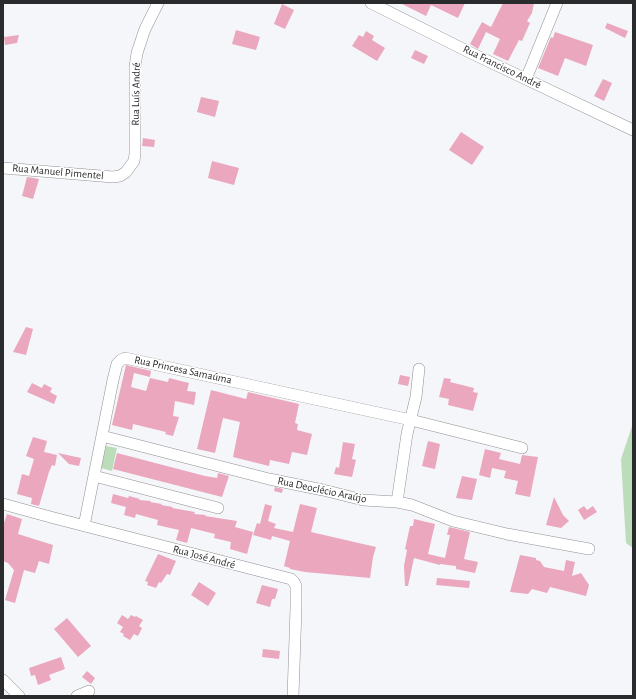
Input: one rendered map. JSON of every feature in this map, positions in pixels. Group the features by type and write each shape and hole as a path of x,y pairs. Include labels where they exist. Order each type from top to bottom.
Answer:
{"street":[{"name":"Rua Luís André","path":"113,177 120,176 126,172 134,161 135,67 137,53 145,29 158,3"},
{"name":"Rua Francisco André","path":"371,3 633,130"},
{"path":"526,79 557,3"},
{"name":"Rua Manuel Pimentel","path":"3,168 113,177"},
{"name":"Rua Princesa Samaúma","path":"84,526 115,370 121,360 125,358 411,420"},
{"path":"397,502 402,464 416,396 419,369"},
{"path":"411,420 522,448"},
{"name":"Rua Deoclécio Araújo","path":"102,436 269,479 363,500 397,502 412,505 453,521 508,534 590,549"},
{"path":"94,476 218,508"},
{"name":"Rua José André","path":"3,504 291,579 296,586 293,696"},
{"path":"3,680 19,696"},
{"path":"77,696 89,691"}],"green space":[{"path":"633,423 633,548 626,543 621,459"},
{"path":"106,446 117,448 112,471 101,468"}],"building":[{"path":"400,3 465,3 458,18 431,5 426,16"},
{"path":"503,3 534,3 532,13 527,21 530,23 522,41 519,40 508,61 493,54 500,39 486,32 478,49 470,44 482,22 491,27"},
{"path":"282,4 294,10 285,29 274,24"},
{"path":"607,23 628,31 625,38 605,28"},
{"path":"236,30 260,37 256,50 232,44"},
{"path":"366,31 374,36 372,40 385,48 377,61 352,46 359,35 363,37"},
{"path":"555,32 593,45 586,66 565,58 558,76 538,68 551,37 553,38"},
{"path":"19,35 17,43 5,45 4,37"},
{"path":"415,50 428,56 424,64 411,58"},
{"path":"603,79 612,83 604,101 594,96"},
{"path":"201,97 219,101 215,117 197,112"},
{"path":"461,132 484,147 472,165 449,150"},
{"path":"143,138 155,140 154,147 142,146"},
{"path":"212,161 239,168 234,185 208,178"},
{"path":"27,177 39,179 33,199 22,196"},
{"path":"26,327 33,329 26,355 13,352"},
{"path":"126,365 151,371 150,377 134,373 131,387 146,391 150,378 168,382 169,378 189,383 187,391 196,392 194,405 175,401 173,416 179,417 173,436 165,434 166,432 133,424 132,430 112,425"},
{"path":"400,375 410,377 408,386 398,384"},
{"path":"444,378 451,379 450,382 474,388 473,392 478,393 473,411 448,405 449,399 439,397"},
{"path":"32,383 42,388 44,384 52,388 50,392 57,396 54,404 27,392"},
{"path":"211,390 246,399 248,392 299,404 295,423 298,424 297,430 312,434 307,455 292,452 289,464 270,460 269,466 233,457 240,422 223,418 215,453 197,449"},
{"path":"33,437 47,441 44,452 57,455 55,466 52,465 49,472 39,506 31,504 32,498 17,494 22,474 29,476 34,459 26,456"},
{"path":"428,441 440,444 435,469 422,466"},
{"path":"343,442 355,444 352,459 356,460 352,477 334,474 336,467 339,468"},
{"path":"485,449 501,453 499,459 520,464 522,455 538,457 530,497 515,494 518,481 504,478 506,471 492,468 490,478 479,475"},
{"path":"58,453 81,458 79,466 69,464"},
{"path":"117,453 205,476 217,478 218,473 229,476 222,497 113,469"},
{"path":"462,476 477,479 472,500 456,498"},
{"path":"275,487 283,489 282,493 274,491"},
{"path":"113,494 128,498 129,496 140,499 139,500 151,501 150,502 173,507 172,508 195,512 194,514 237,521 235,527 253,532 247,554 230,549 231,542 214,538 215,534 191,528 187,543 176,540 179,530 157,525 158,520 136,514 135,518 124,515 126,507 111,503"},
{"path":"554,497 563,515 569,521 561,528 546,525"},
{"path":"265,504 272,506 268,521 276,524 274,528 293,532 300,504 317,508 311,532 376,547 370,578 305,572 290,569 284,566 290,541 272,536 271,540 253,535 257,523 260,524"},
{"path":"584,506 587,510 593,506 597,512 584,520 578,510"},
{"path":"7,514 22,519 18,534 53,545 49,564 39,561 35,573 24,570 15,603 5,600 14,570 8,563 3,561 3,526"},
{"path":"414,519 435,524 428,554 445,558 450,535 447,535 449,527 470,532 464,559 478,562 475,573 456,569 456,566 440,565 414,558 408,586 405,586 404,566 407,550 405,549 410,526 413,526"},
{"path":"158,554 176,561 170,575 167,574 161,583 159,582 156,588 147,585 148,582 145,581"},
{"path":"520,555 536,558 536,560 540,561 544,567 564,571 566,560 575,562 572,576 581,573 589,585 586,596 550,587 547,593 532,589 528,594 510,592"},
{"path":"437,578 470,581 469,588 436,585"},
{"path":"199,582 216,593 208,606 191,595"},
{"path":"262,585 278,589 275,599 272,599 270,607 256,603"},
{"path":"122,615 128,619 131,615 143,620 139,626 142,628 138,636 134,634 130,640 123,636 124,634 120,632 123,627 117,623"},
{"path":"67,618 91,646 78,657 54,629"},
{"path":"263,649 280,651 279,659 262,657"},
{"path":"61,657 65,669 49,675 51,680 38,685 35,675 31,676 29,668"},
{"path":"87,671 95,678 91,684 82,677"}]}
